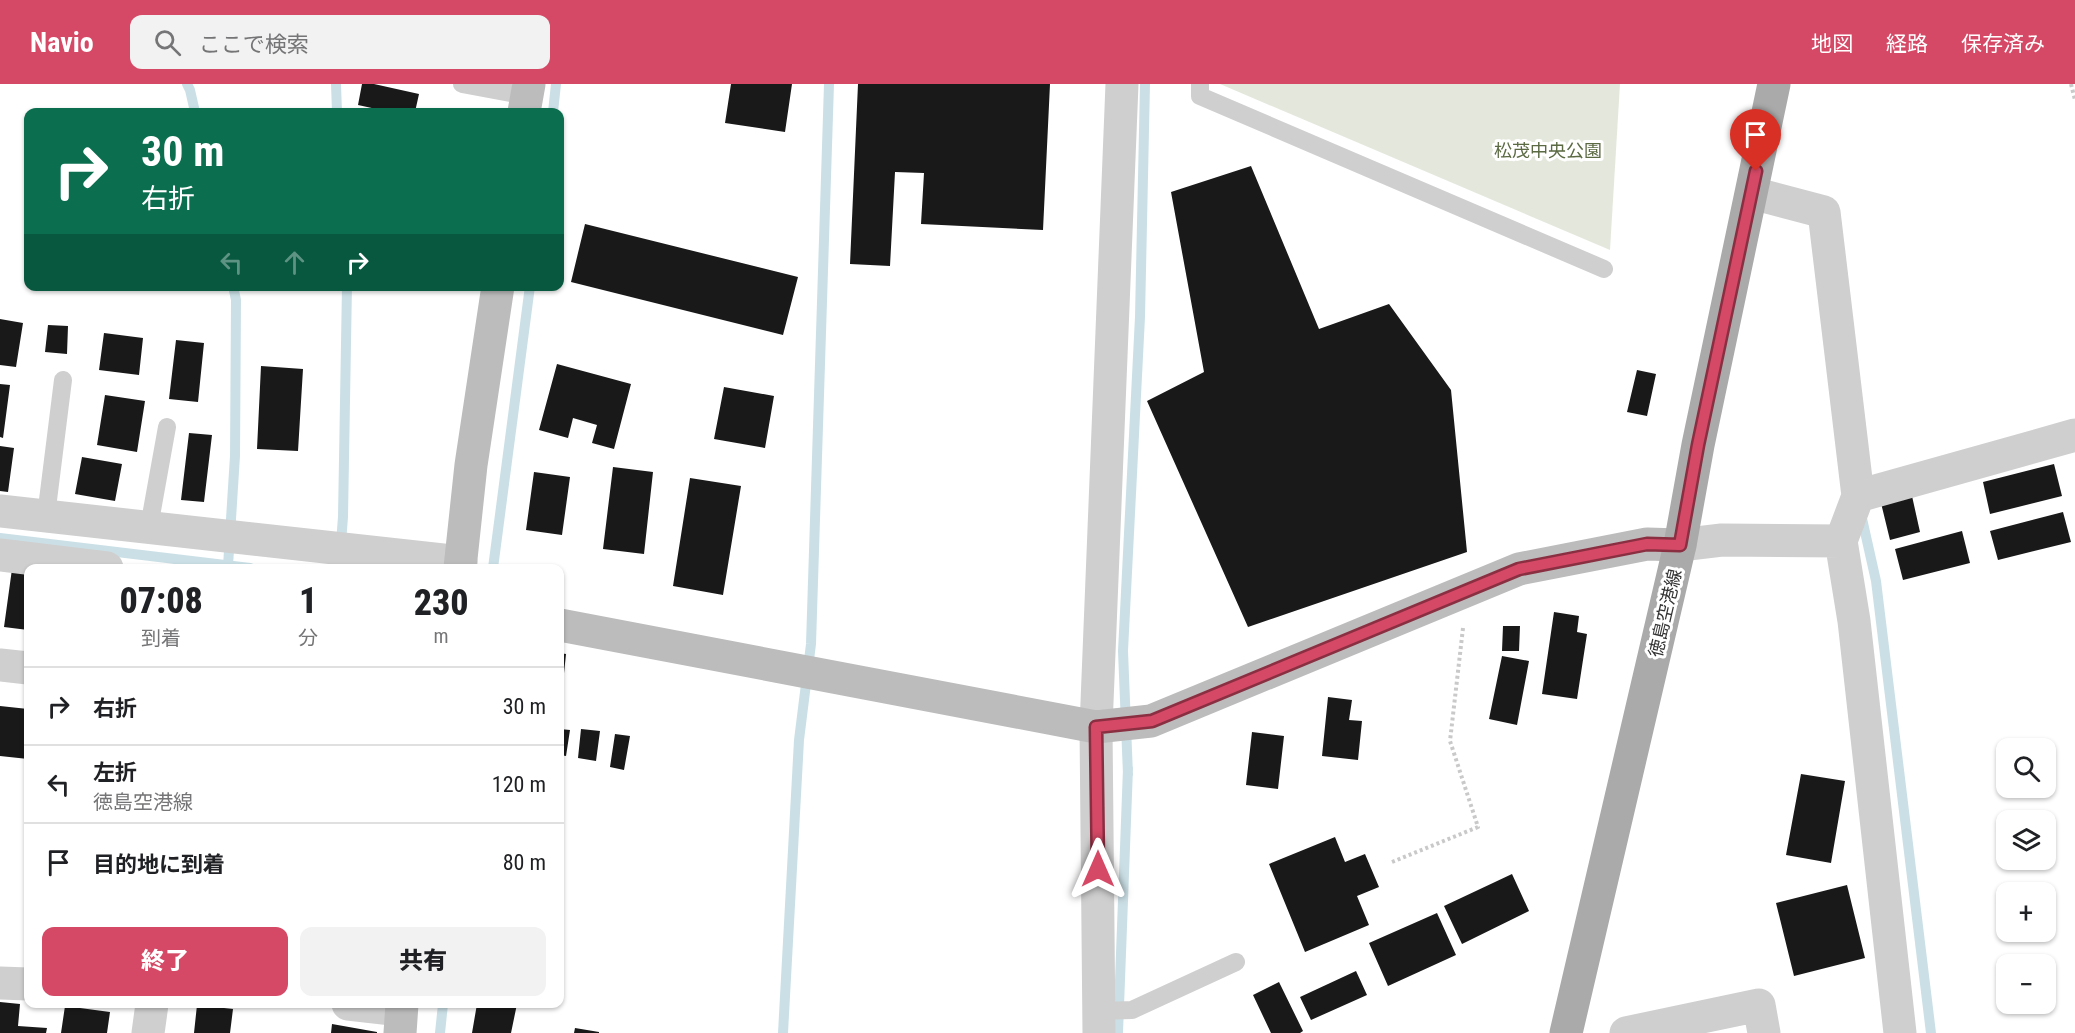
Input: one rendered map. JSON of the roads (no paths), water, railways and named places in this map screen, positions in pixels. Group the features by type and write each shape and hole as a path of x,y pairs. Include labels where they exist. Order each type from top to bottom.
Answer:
{"main road":[{"name":"徳島空港線","path":"1566,1033 1680,545 1698,445 1774,84"}],"street":[{"path":"1099,1022 1096,727 1122,84"},
{"path":"1752,193 1824,212 1858,496 1841,541 1854,621 1900,1033"},
{"path":"460,564 471,465 497,291"},
{"path":"1858,496 2075,435"},
{"path":"0,511 452,564"},
{"path":"564,626 1096,727 1152,721 1519,569 1647,544 1680,545 1722,540 1841,541"},
{"path":"0,555 74,564"},
{"path":"0,665 24,668"},
{"path":"0,983 24,984"},
{"path":"1626,1033 1759,1005 1764,1033"},
{"path":"148,1033 151,1008"},
{"path":"367,1008 401,1015"}],"lane":[{"path":"462,84 527,98"},
{"path":"1200,84 1200,96 1604,269"},
{"path":"46,516 63,380"},
{"path":"149,527 167,427"},
{"path":"1099,1022 1132,1010 1236,962"}],"waterway":[{"path":"187,84 194,108"},
{"path":"336,84 337,108"},
{"path":"553,108 556,84"},
{"path":"783,1033 799,740 811,644 829,84"},
{"path":"1128,775 1123,651 1140,317 1145,84"},
{"path":"228,564 235,456 236,300 234,291"},
{"path":"339,564 343,517 347,291"},
{"path":"494,564 529,291"},
{"path":"1861,514 1876,581 1931,1033"},
{"path":"0,538 217,564"},
{"path":"1118,1033 1128,768"},
{"path":"440,1033 443,1008"}],"park label":[{"name":"松茂中央公園","path":"1548,150"}]}
